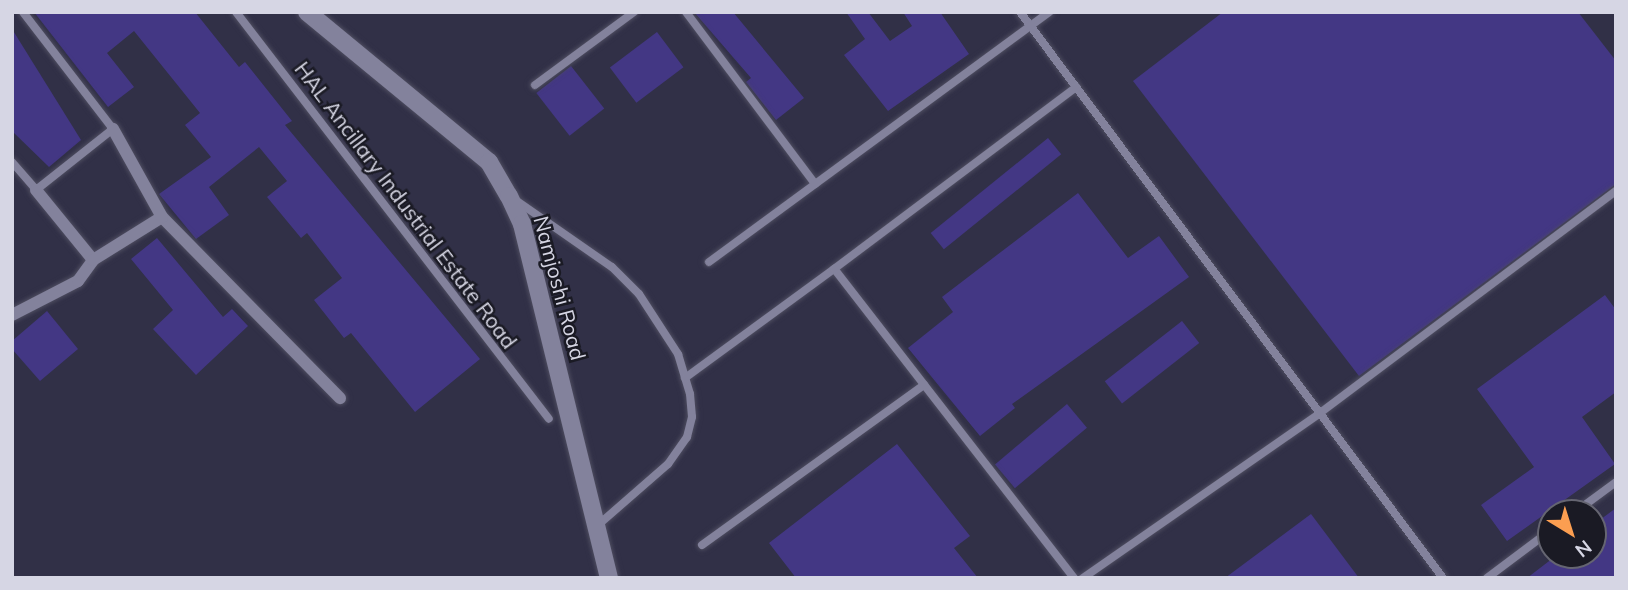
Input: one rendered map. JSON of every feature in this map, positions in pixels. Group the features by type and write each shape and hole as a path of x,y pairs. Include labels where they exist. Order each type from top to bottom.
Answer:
{"main road":[{"name":"Namjoshi Road","path":"307,12 489,162 509,195 522,223 609,578"}],"street":[{"path":"113,129 162,217 340,398"},
{"path":"36,190 93,260"},
{"path":"12,315 78,281 93,260 162,217"}],"lane":[{"path":"12,162 36,190 113,129 23,12"},
{"name":"HAL Ancillary Industrial Estate Road","path":"236,12 548,419"},
{"path":"535,85 634,12"},
{"path":"686,12 814,184"},
{"path":"1020,12 1443,578"},
{"path":"709,262 1049,12"},
{"path":"685,379 1076,86"},
{"path":"1083,578 1320,413 1616,191"},
{"path":"509,195 612,267 639,294 678,355 685,379 692,417 687,437 668,464 596,527"},
{"path":"834,269 1074,578"},
{"path":"702,545 925,385"},
{"path":"1593,499 1616,482"},
{"path":"1487,578 1537,540"}],"building":[{"path":"34,12 195,12 239,67 245,62 292,121 285,125 480,359 415,412 351,333 344,338 314,300 342,278 307,233 301,238 267,197 287,181 259,147 209,187 229,215 196,239 159,194 211,157 185,125 200,113 134,31 107,53 134,87 108,107"},
{"path":"694,12 733,12 804,98 776,120 746,82 751,78"},
{"path":"846,12 868,12 890,41 912,26 903,12 940,12 969,54 888,111 844,55 865,39"},
{"path":"1223,12 1578,12 1616,61 1616,184 1359,376 1133,81"},
{"path":"12,29 81,140 49,167 12,131"},
{"path":"657,32 683,67 636,103 610,68"},
{"path":"571,66 604,109 570,136 536,93"},
{"path":"1048,138 1061,154 944,249 931,233"},
{"path":"1078,193 1128,258 1159,236 1189,277 1012,404 1015,408 980,436 908,348 953,312 942,297"},
{"path":"157,238 223,317 232,309 248,326 196,375 153,329 173,310 131,259"},
{"path":"1605,295 1616,310 1616,392 1582,417 1615,464 1566,499 1537,499 1537,520 1507,541 1481,505 1534,467 1477,389"},
{"path":"47,311 78,349 40,381 12,349 12,341"},
{"path":"1182,321 1199,343 1122,403 1105,381"},
{"path":"1067,404 1087,428 1015,488 995,464"},
{"path":"897,444 970,536 954,548 978,578 796,578 769,543"},
{"path":"1616,508 1616,578 1527,578 1539,569 1607,569 1607,515"},
{"path":"1311,514 1359,578 1225,578"}]}
